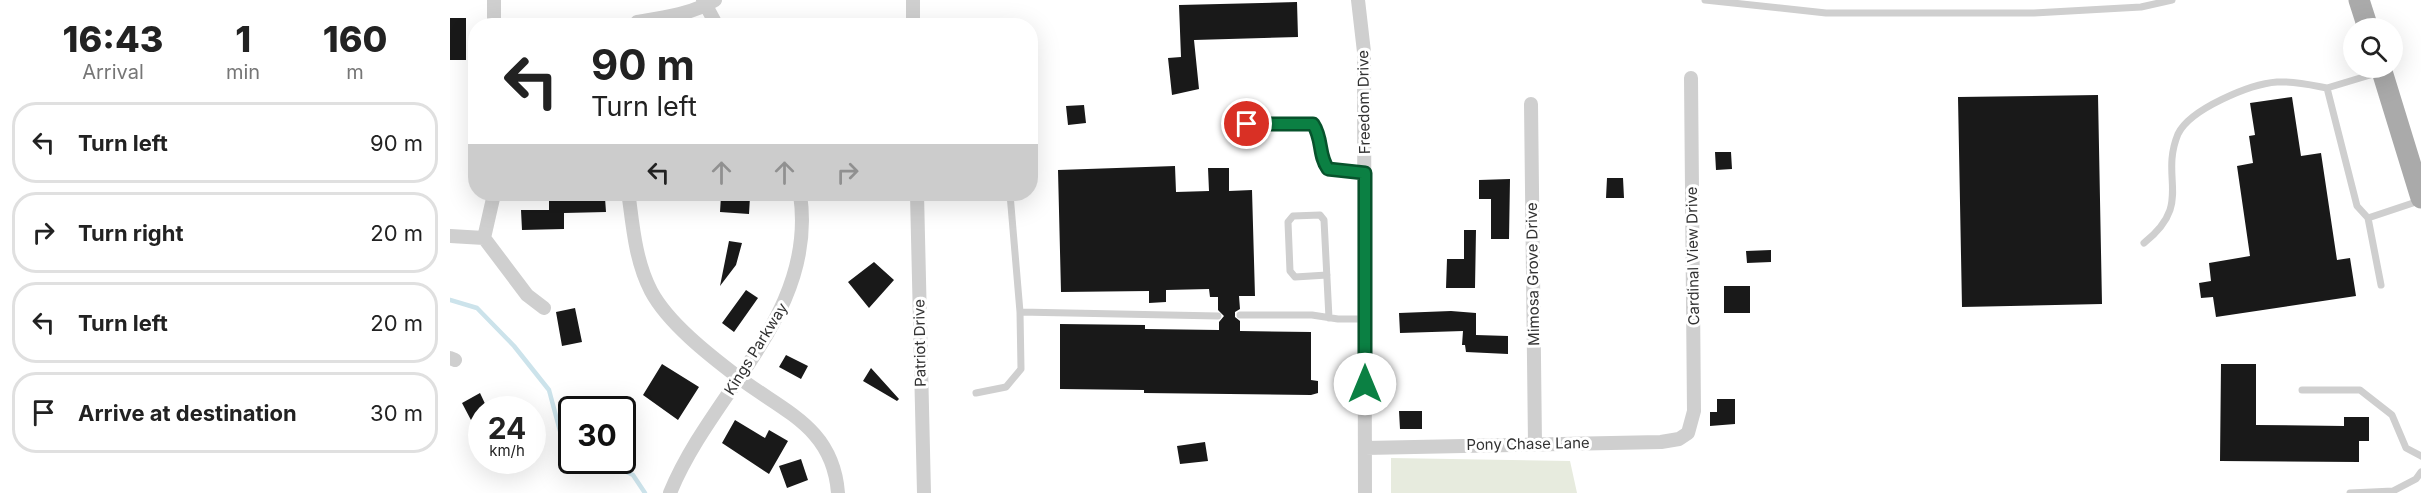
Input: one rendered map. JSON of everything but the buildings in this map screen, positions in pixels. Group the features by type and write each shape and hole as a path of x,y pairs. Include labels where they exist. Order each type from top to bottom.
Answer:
{"main road":[{"path":"2359,0 2365,18"},
{"path":"2385,78 2412,157 2421,199"}],"street":[{"path":"494,0 494,18"},
{"path":"913,0 913,18"},
{"name":"Freedom Drive","path":"1358,0 1364,52 1365,493"},
{"path":"663,18 708,2 714,18"},
{"name":"Cardinal View Drive","path":"1688,433 1693,423 1694,401 1691,78"},
{"name":"Mimosa Grove Drive","path":"1531,104 1535,444"},
{"path":"484,238 492,201"},
{"path":"629,201 637,256 651,291 670,318 738,377 808,426 822,443 831,462 838,493"},
{"name":"Kings Parkway","path":"670,493 738,377 777,318 793,285 801,249 800,201"},
{"name":"Patriot Drive","path":"917,201 924,493"},
{"path":"450,236 484,238 527,295 544,308"},
{"name":"Pony Chase Lane","path":"1365,448 1661,442 1679,439 1688,433"}],"lane":[{"path":"1705,0 1826,13 2034,13 2140,7 2172,0"},
{"path":"2144,243 2167,220 2173,203 2172,165 2179,133 2202,110 2248,89 2276,82 2327,88 2356,78"},
{"path":"2327,88 2357,206 2368,218 2381,285"},
{"path":"1229,125 1302,122 1313,124 1319,133 1321,159 1328,169 1365,173"},
{"path":"2368,218 2421,199"},
{"path":"976,393 1006,387 1021,369 1020,312 1011,201"},
{"path":"1327,275 1295,277 1290,271 1288,222 1293,216 1320,215 1324,220 1327,275 1329,318"},
{"path":"1020,312 1218,316"},
{"path":"1240,315 1311,315 1365,319"},
{"path":"2302,390 2360,390 2392,416 2406,448 2421,456"},
{"path":"2350,493 2392,492 2416,479 2421,472"}],"shaded area":[{"path":"1391,458 1570,461 1577,493 1391,493"}],"waterway":[{"path":"450,300 477,308 514,346 549,390 558,424"},
{"path":"631,474 645,493"}],"route":[{"path":"1247,124 1302,122 1313,124 1319,133 1321,159 1328,169 1365,173 1365,384"}]}
